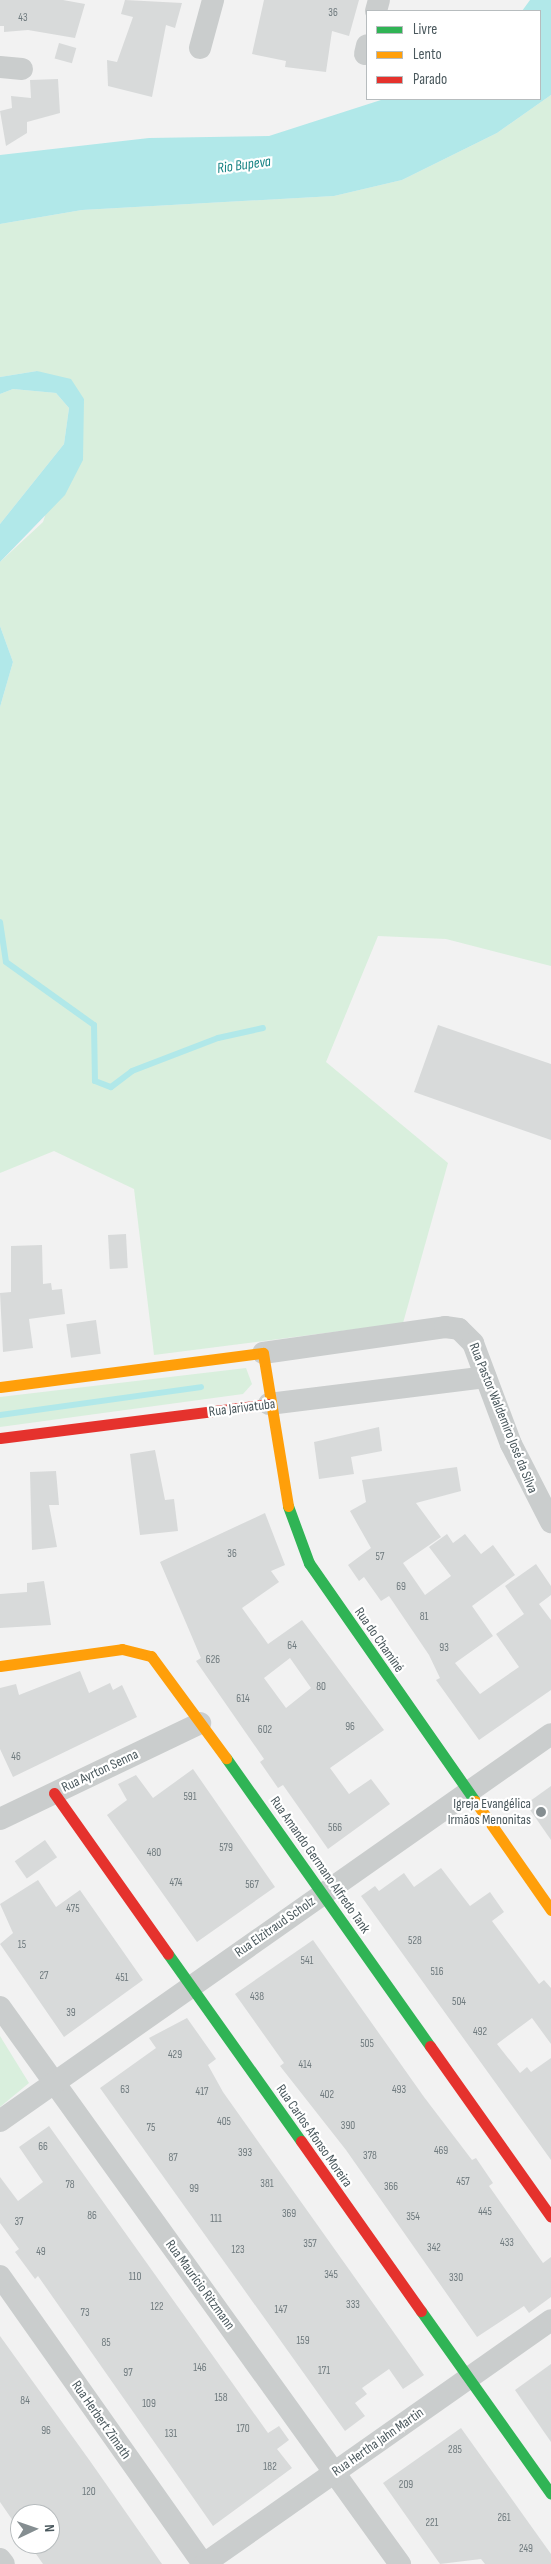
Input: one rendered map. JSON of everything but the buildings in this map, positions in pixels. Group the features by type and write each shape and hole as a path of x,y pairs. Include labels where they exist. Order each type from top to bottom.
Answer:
{"street":[{"path":"200,48 213,0"},
{"name":"Rua Pastor Waldemiro José da Silva","path":"263,1353 445,1327 469,1336 523,1472 551,1522"},
{"path":"0,1387 263,1353"},
{"name":"Rua do Chaminé","path":"263,1353 269,1404 284,1495 309,1563 551,1910"},
{"name":"Rua Jarivatuba","path":"0,1438 485,1377"},
{"name":"Rua Amando Germano Alfredo Tank","path":"0,1666 136,1650 160,1665 551,2217"},
{"name":"Rua Ayrton Senna","path":"0,1819 200,1723"},
{"name":"Rua Elzitraud Scholz","path":"0,2121 551,1734"},
{"name":"Rua Carlos Afonso Moreira","path":"54,1793 190,1988 551,2494"},
{"name":"Rua Maurício Ritzmann","path":"0,2006 400,2564"},
{"name":"Rua Herbert Zimath","path":"0,2276 204,2564"},
{"name":"Rua Hertha Jahn Martin","path":"204,2564 551,2320"},
{"path":"0,2559 4,2564"}],"green space":[{"path":"551,95 551,966 446,939 378,936 326,1062 448,1163 403,1323 154,1355 134,1189 54,1151 0,1173 0,707 13,662 0,626 0,562 43,522 84,399 37,371 0,377 0,224 82,210 334,196 402,180 497,133"},
{"path":"13,389 56,393 69,408 64,444 0,524 0,394"},
{"path":"246,1368 252,1384 243,1394 0,1427 0,1397"},
{"path":"0,2036 29,2083 0,2107"}],"water":[{"name":"Rio Bupeva","path":"530,0 551,0 551,95 497,133 402,180 334,196 82,210 0,224 0,155 149,138 269,136 381,100 541,100 541,10 523,10"},
{"path":"37,371 71,379 84,399 83,460 65,495 0,562 0,524 64,444 69,408 56,393 13,389 0,394 0,377"},
{"path":"0,626 13,662 0,707"}],"waterway":[{"path":"0,922 6,962 94,1025 95,1081 111,1087 132,1071 218,1038 263,1028"},
{"path":"0,1415 201,1387"}],"traffic: fast":[{"path":"288,1506 309,1563 475,1801"},
{"path":"226,1758 430,2046"},
{"path":"168,1954 301,2141"},
{"path":"421,2311 551,2494"}],"traffic: slow":[{"path":"0,1387 263,1353 288,1506"},
{"path":"0,1666 122,1649 151,1656 226,1758"},
{"path":"475,1801 551,1910"}],"traffic: jam":[{"path":"0,1438 269,1404"},
{"path":"54,1793 168,1954"},
{"path":"430,2046 551,2217"},
{"path":"301,2141 421,2311"}],"place":[{"name":"Igreja Evangélica Irmãos Menonitas","path":"541,1812"}]}
